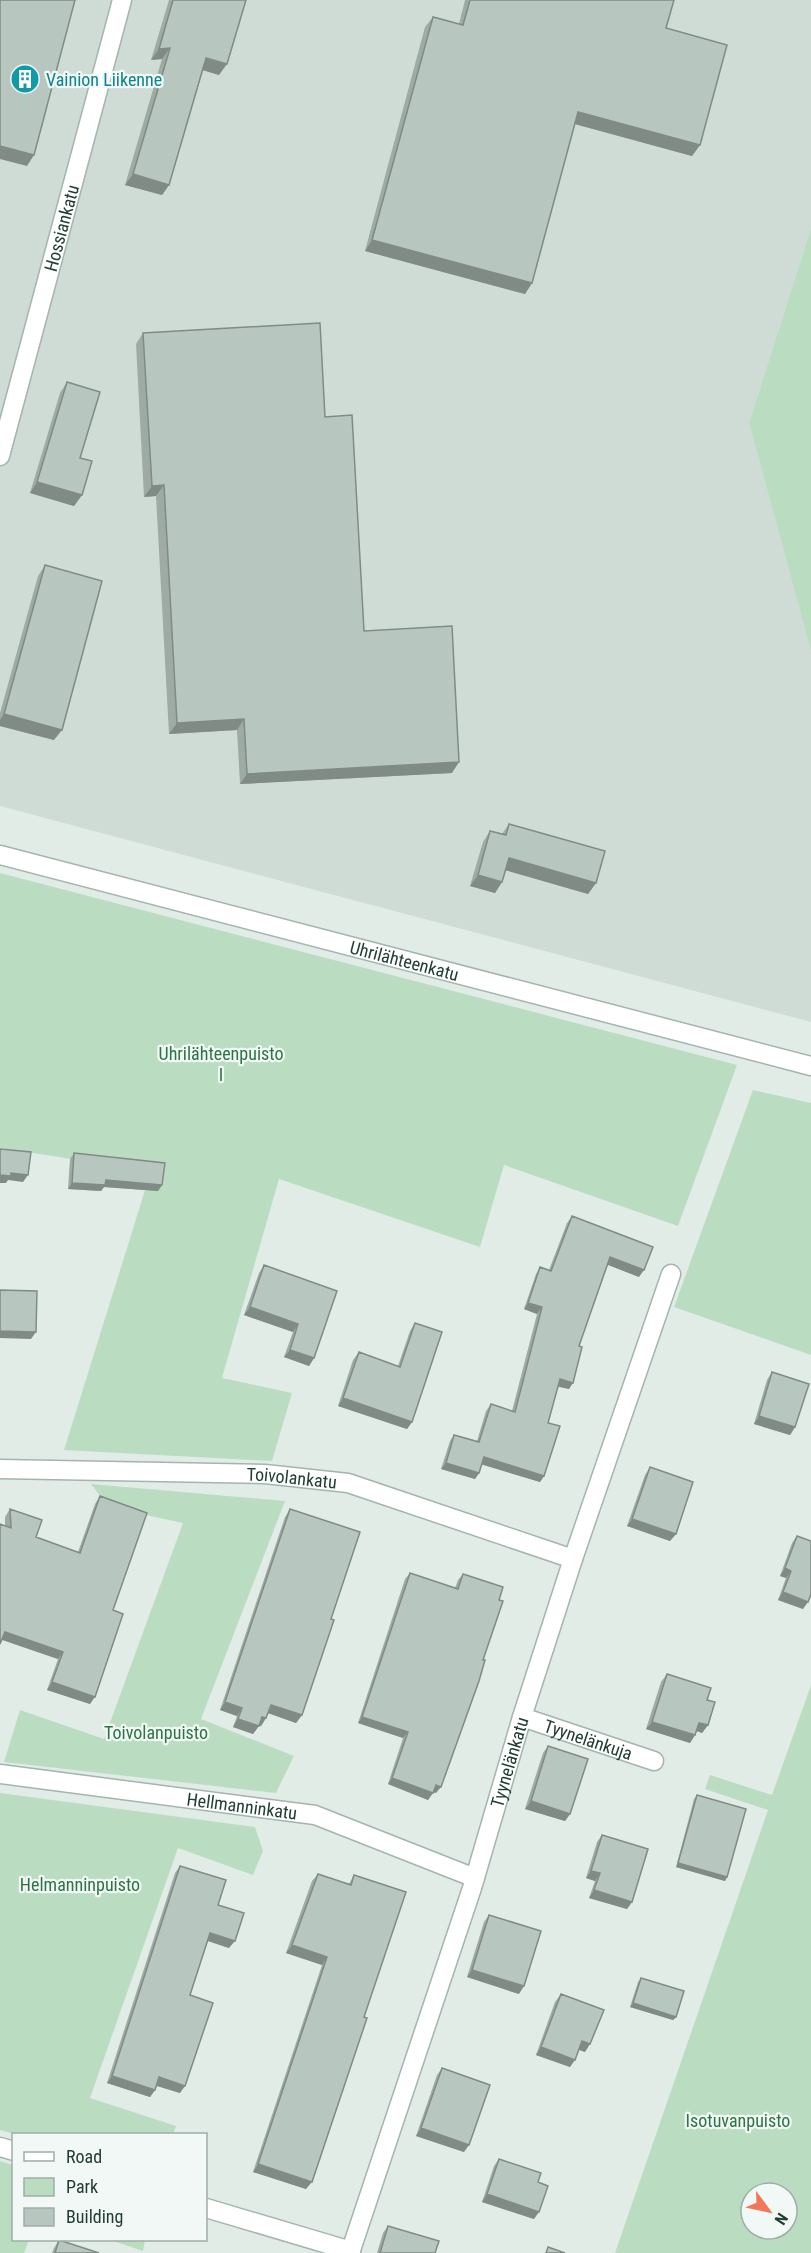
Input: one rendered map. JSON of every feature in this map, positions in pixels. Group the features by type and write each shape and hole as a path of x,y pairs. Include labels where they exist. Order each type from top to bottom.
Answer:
{"street":[{"name":"Hossiankatu","path":"0,456 122,0"},
{"name":"Uhrilähteenkatu","path":"0,855 811,1066"},
{"name":"Tyynelänkatu","path":"351,2252 475,1878 522,1717 573,1559 671,1274"},
{"name":"Toivolankatu","path":"0,1469 265,1473 348,1483 573,1559"},
{"name":"Tyynelänkuja","path":"522,1717 654,1761"},
{"name":"Hellmanninkatu","path":"0,1774 315,1815 475,1878"},
{"path":"207,2208 351,2252"}],"shaded area":[{"path":"0,0 811,0 811,228 749,423 811,652 811,1022 0,806"}],"green space":[{"path":"811,228 811,652 749,423"},
{"name":"Uhrilähteenpuisto I","path":"0,873 737,1065 678,1226 504,1165 480,1247 279,1179 222,1378 292,1393 272,1461 64,1450 151,1171 0,1148"},
{"path":"753,1090 811,1103 811,1355 674,1307"},
{"name":"Toivolanpuisto","path":"91,1484 285,1501 201,1719 294,1756 276,1793 4,1762 20,1710 104,1739 183,1523 109,1507"},
{"name":"Isotuvanpuisto","path":"811,1685 811,2253 615,2253 768,1810 705,1789 710,1775 772,1795"},
{"name":"Helmanninpuisto","path":"0,1793 255,1827 263,1851 253,1875 178,1848 90,2098 176,2126 173,2133 12,2133 0,2130"},
{"path":"0,2161 12,2165 12,2241 29,2241 24,2253 0,2253"},
{"path":"113,2241 145,2241 143,2251"}],"building":[{"name":"Vainion Liikenne","path":"0,0 75,0 34,155 0,146"},
{"path":"173,0 246,0 227,64 206,58 169,185 133,174 170,48 159,49"},
{"path":"470,0 674,0 666,28 727,45 700,145 578,112 532,283 372,240 433,17 463,25"},
{"path":"320,323 325,417 352,415 364,631 452,626 459,762 247,774 244,719 177,723 164,485 152,486 143,333"},
{"path":"67,382 100,392 80,458 92,461 82,495 37,482"},
{"path":"45,565 102,581 62,730 4,714"},
{"path":"509,824 605,851 596,883 509,858 502,882 478,875 490,831 506,835"},
{"path":"0,1149 31,1152 28,1175 11,1173 11,1176 0,1175"},
{"path":"74,1153 165,1163 162,1185 106,1180 105,1185 72,1183"},
{"path":"572,1216 653,1247 644,1270 610,1257 579,1346 582,1347 573,1383 560,1379 548,1423 560,1426 544,1476 484,1457 479,1473 446,1463 454,1435 479,1442 491,1404 515,1412 542,1307 528,1303 540,1267 551,1271"},
{"path":"264,1265 337,1291 314,1358 290,1350 298,1324 250,1307"},
{"path":"0,1290 37,1291 36,1332 0,1331"},
{"path":"415,1323 442,1332 412,1422 343,1398 359,1352 400,1367"},
{"path":"772,1372 809,1384 795,1427 759,1416"},
{"path":"650,1467 693,1482 676,1534 632,1519"},
{"path":"100,1496 147,1513 113,1610 123,1614 95,1697 52,1682 63,1652 5,1632 0,1644 0,1524 11,1528 10,1509 42,1520 36,1537 80,1553"},
{"path":"290,1509 360,1532 331,1619 334,1620 302,1715 271,1705 266,1718 262,1717 259,1726 238,1719 242,1708 225,1702"},
{"path":"797,1536 811,1541 811,1594 808,1602 783,1592 791,1571 785,1568"},
{"path":"410,1573 458,1589 463,1574 503,1587 499,1600 503,1601 483,1660 485,1660 479,1681 441,1787 436,1785 433,1793 392,1778 408,1732 362,1717"},
{"path":"667,1674 711,1688 707,1700 715,1702 708,1725 699,1723 695,1735 652,1722"},
{"path":"548,1746 588,1759 570,1814 531,1801"},
{"path":"697,1795 746,1809 727,1877 678,1863"},
{"path":"602,1835 648,1849 632,1902 594,1890 600,1873 591,1871"},
{"path":"180,1866 226,1880 218,1905 244,1913 235,1941 210,1933 190,1995 213,2003 185,2086 159,2077 155,2090 112,2076"},
{"path":"318,1874 351,1885 354,1875 406,1892 312,2182 258,2164 327,1957 292,1945"},
{"path":"489,1915 541,1931 524,1986 472,1970"},
{"path":"641,1978 684,1991 676,2017 633,2003"},
{"path":"561,1994 604,2010 590,2044 582,2041 575,2060 541,2047"},
{"path":"442,2068 490,2085 469,2145 421,2128"},
{"path":"499,2159 541,2173 538,2182 548,2186 539,2212 487,2194"},
{"path":"388,2226 439,2241 435,2253 380,2253"},
{"path":"59,2241 62,2241 99,2253 55,2253"},
{"path":"548,2247 565,2253 546,2253"}],"place":[{"name":"Vainion Liikenne","path":"25,79"}]}
